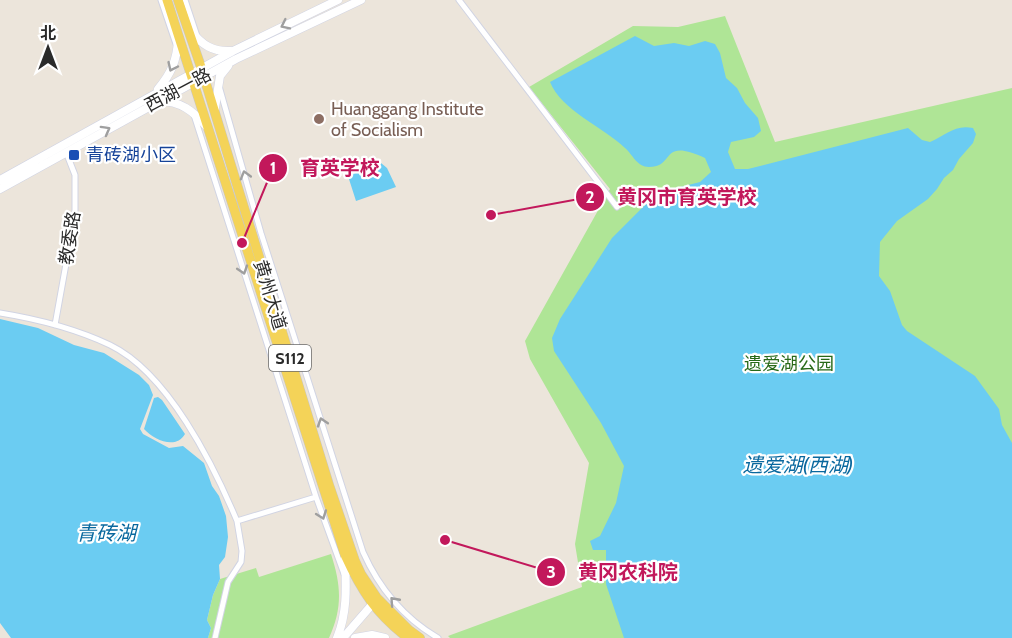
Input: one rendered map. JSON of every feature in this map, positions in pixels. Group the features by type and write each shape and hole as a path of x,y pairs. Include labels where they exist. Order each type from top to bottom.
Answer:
{"main road":[{"name":"黄州大道","path":"168,0 345,555 355,578 408,638"},
{"name":"黄州大道","path":"178,0 203,72 348,542 375,602 420,638"},
{"name":"西湖一路","path":"203,72 233,51 338,0"},
{"name":"西湖一路","path":"0,180 203,72 236,59 361,0"},
{"path":"188,29 198,41 215,50 233,51"},
{"path":"178,33 178,49 173,69 155,98 180,104 194,114 210,131"},
{"path":"215,113 218,83 223,72 236,59"},
{"name":"西湖一路","path":"0,189 155,98"},
{"path":"337,638 344,620 345,555"},
{"path":"343,638 375,602"},
{"path":"355,638 372,635 385,638"}],"street":[{"path":"160,0 178,49"},
{"path":"185,0 198,41"},
{"path":"459,0 617,207"},
{"path":"218,83 261,233 363,552 382,588 414,622 438,638"},
{"path":"194,114 316,497 346,579"},
{"name":"教委路","path":"55,326 75,214 75,175 66,152"},
{"path":"0,313 55,326 111,346 139,365 162,386 220,480 237,521 242,551 241,562 228,582 215,638"},
{"path":"237,521 316,497"}],"green space":[{"name":"遗爱湖(西湖)","path":"725,16 775,142 1012,88 1012,638 450,638 448,636 582,587 575,544 589,463 530,359 525,341 610,189 529,87 633,26 678,27"},
{"path":"331,554 339,596 337,616 329,638 208,638 211,628 207,620 213,595 220,579 256,568 259,577"}],"water":[{"name":"遗爱湖(西湖)","path":"635,36 654,46 674,43 689,46 705,41 715,44 720,53 726,78 737,88 745,103 758,118 761,131 754,137 731,142 728,152 735,169 748,169 908,128 922,140 930,142 956,129 973,128 976,134 973,143 953,170 928,199 897,221 880,242 879,276 890,291 902,325 907,331 975,376 999,409 1002,425 1012,443 1012,638 624,638 606,584 606,550 593,550 590,541 600,536 616,503 624,466 601,423 554,351 552,338 560,319 612,238 657,193 700,182 711,172 705,158 681,151 674,152 657,166 641,165 616,140 583,118 563,101 550,82"},
{"path":"381,163 387,168 396,187 356,201 348,176"},
{"name":"青砖湖","path":"0,319 38,328 74,345 104,353 139,375 149,385 153,395 140,429 143,434 169,448 183,446 204,463 226,516 228,537 225,557 219,565 220,579 213,595 207,620 211,628 208,638 11,638 0,623"},
{"path":"158,397 185,434 176,442 159,440 144,429 154,398"}],"place":[{"name":"Huanggang Institute of Socialism","path":"319,119"},
{"name":"青砖湖小区","path":"74,155"},
{"name":"黄冈市育英学校","path":"491,215"},
{"name":"育英学校","path":"242,243"},
{"name":"黄冈农科院","path":"445,540"}],"park label":[{"name":"遗爱湖公园","path":"789,364"}]}
